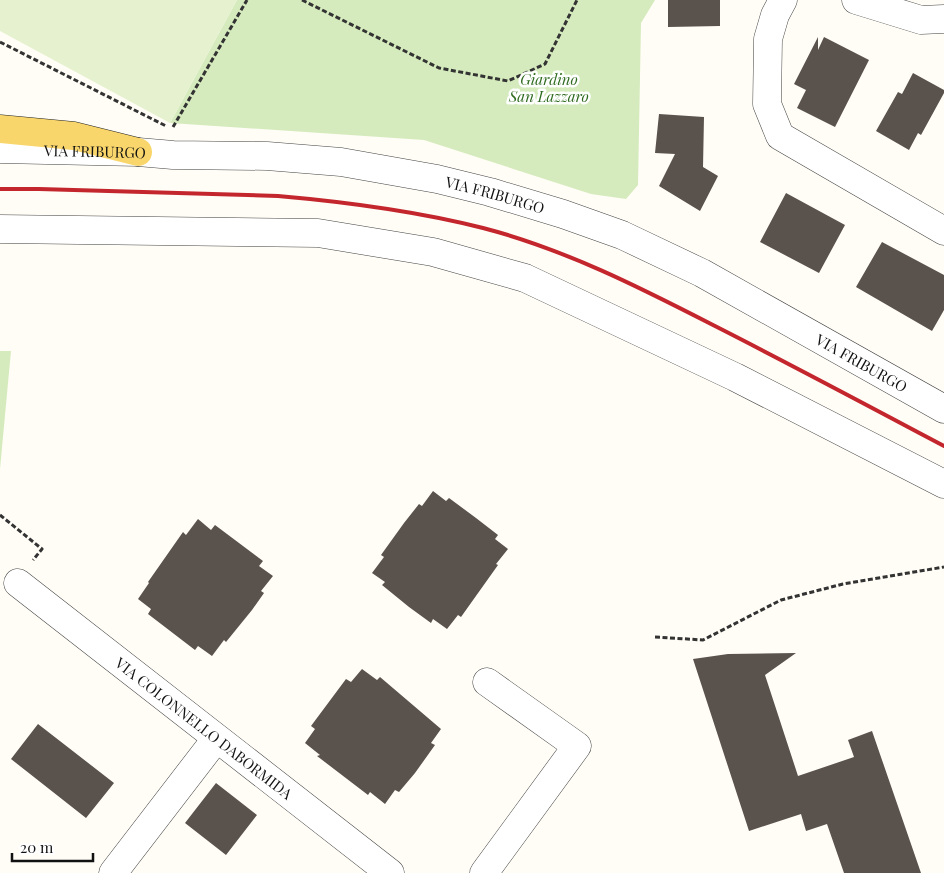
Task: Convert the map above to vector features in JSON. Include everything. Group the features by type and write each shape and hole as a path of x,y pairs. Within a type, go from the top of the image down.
{"main road":[{"path":"0,129 74,136 138,152"}],"street":[{"path":"783,0 774,15 768,39 767,104 780,136 944,231"},
{"path":"856,0 921,20 944,19"},
{"name":"VIA FRIBURGO","path":"0,149 268,156 341,162 437,179 490,192 563,214 622,235 702,273 944,409"},
{"path":"0,230 318,233 433,252 525,278 735,377 944,484"},
{"name":"VIA COLONNELLO DABORMIDA","path":"18,583 390,873"},
{"path":"484,873 577,746 487,682"},
{"path":"113,873 216,739"}],"path":[{"path":"0,42 172,129 247,0"},
{"path":"302,0 439,68 508,81 545,64 577,0"},
{"path":"0,516 42,549 18,583"},
{"path":"655,637 703,640 781,600 843,584 944,567"}],"green space":[{"path":"0,0 237,0 170,123 0,31"},
{"name":"Giardino San Lazzaro","path":"237,0 655,0 641,23 638,185 626,199 591,194 424,140 170,123"},
{"path":"0,351 11,351 0,469"}],"building":[{"path":"668,0 720,0 720,26 668,27"},
{"path":"818,37 818,50 824,37 869,60 835,127 797,108 806,90 794,84"},
{"path":"913,73 944,90 944,93 921,135 918,133 909,150 876,131 898,92 902,94"},
{"path":"659,114 704,117 703,167 718,176 700,211 659,186 675,154 655,153"},
{"path":"786,193 845,225 819,273 760,242"},
{"path":"882,242 944,275 944,310 932,331 856,287"},
{"path":"433,491 446,501 449,498 498,535 495,539 508,549 461,617 458,615 447,629 433,619 431,623 409,607 382,585 385,582 372,573 384,557 381,555 404,523 419,504 422,506"},
{"path":"198,519 211,530 215,525 263,561 259,566 273,576 261,591 264,593 252,610 212,656 198,646 195,650 148,614 151,609 138,599 183,532 186,535"},
{"path":"796,653 765,675 798,776 854,757 848,740 872,731 921,873 844,873 827,824 806,831 801,814 749,831 693,659 728,654"},
{"path":"362,669 377,680 380,677 441,729 431,743 435,745 415,773 399,792 395,790 385,804 370,792 368,795 317,756 320,755 305,743 315,729 311,726 346,679 351,682"},
{"path":"38,724 114,783 86,818 11,759"},
{"path":"216,783 257,815 226,855 185,823"}],"railway":[{"path":"0,189 278,196 381,208 483,228 543,247 629,283 944,446"}]}
